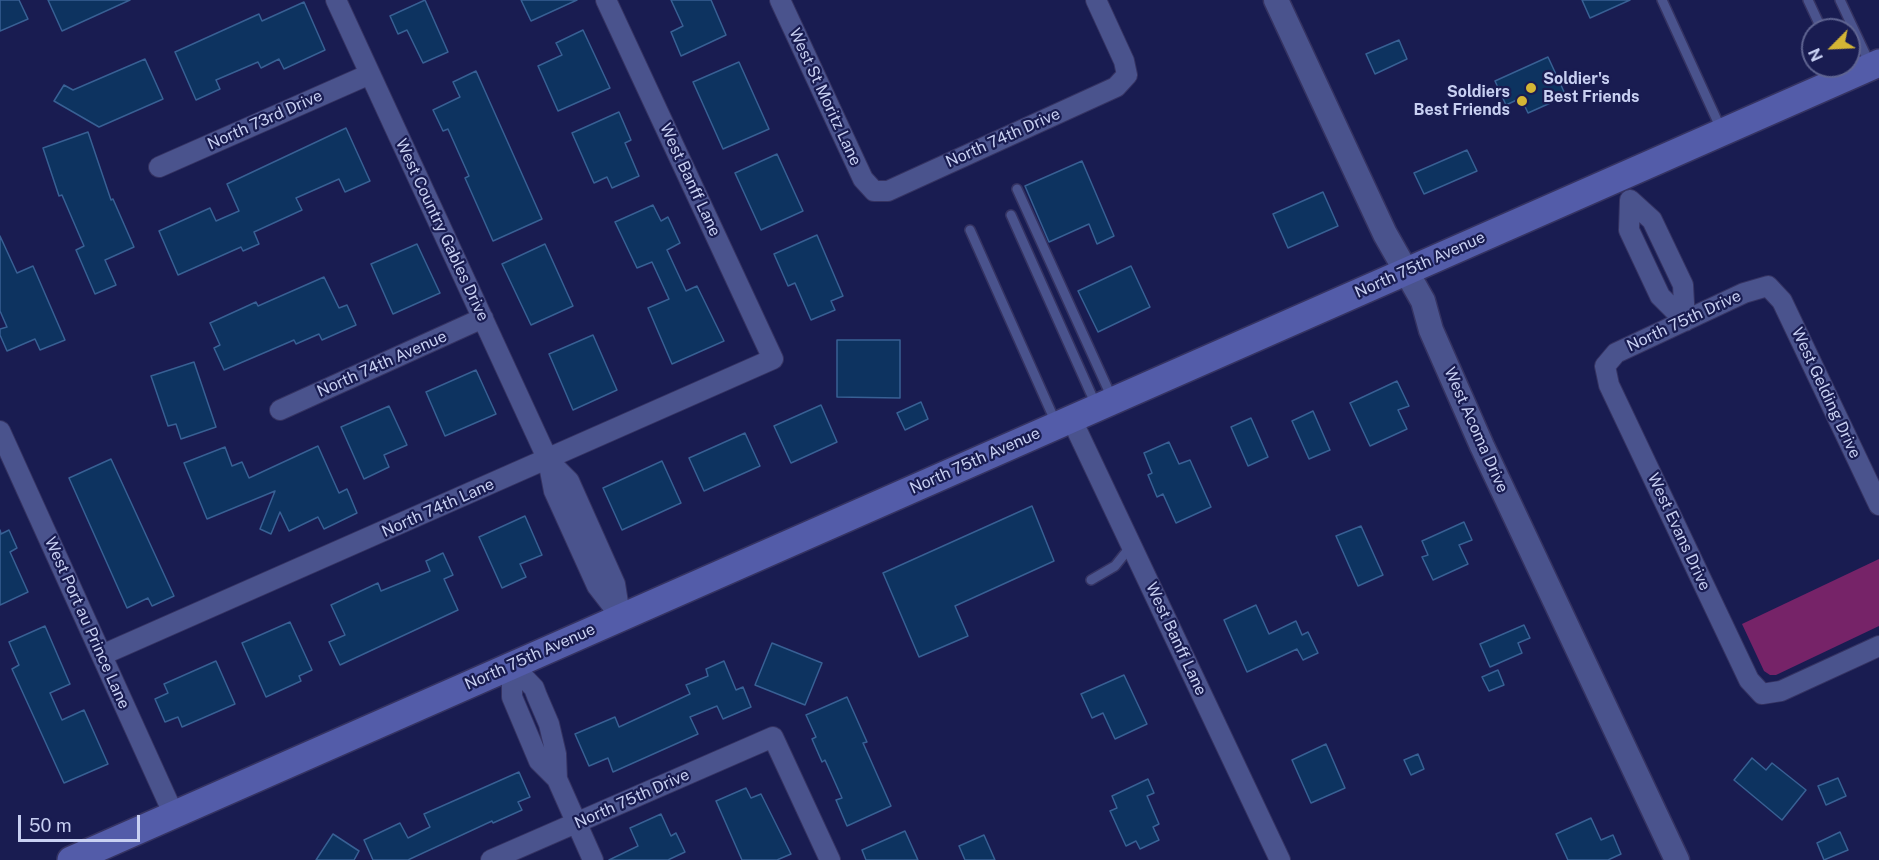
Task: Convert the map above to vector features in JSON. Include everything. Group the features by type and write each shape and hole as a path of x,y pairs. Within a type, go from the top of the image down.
{"main road":[{"name":"North 75th Avenue","path":"71,860 1406,271 1624,188 1722,132 1829,78"}],"street":[{"name":"West Country Gables Drive","path":"336,0 548,460 554,491 597,586 621,617"},
{"name":"West Banff Lane","path":"606,0 773,359"},
{"name":"West St Moritz Lane","path":"780,0 863,179 874,191"},
{"name":"North 74th Drive","path":"874,191 888,191 1116,87 1126,75 1124,61 1096,0"},
{"name":"West Acoma Drive","path":"1276,0 1385,234 1423,301 1431,330 1482,446 1677,860"},
{"name":"North 73rd Drive","path":"159,167 370,74"},
{"path":"1624,188 1629,230 1658,261 1660,296 1685,321"},
{"name":"North 75th Drive","path":"1605,366 1616,353 1744,293 1768,286"},
{"name":"West Gelding Drive","path":"1768,286 1782,301 1879,505"},
{"name":"North 74th Avenue","path":"280,410 483,318"},
{"name":"North 74th Lane","path":"102,655 773,359"},
{"name":"West Evans Drive","path":"1605,366 1609,385 1749,680 1762,694 1781,691 1879,646"},
{"name":"West Banff Lane","path":"1064,421 1131,546 1280,860"},
{"name":"West Port au Prince Lane","path":"0,431 174,815"},
{"path":"512,665 512,697 539,761 557,779 593,860"},
{"name":"North 75th Drive","path":"491,860 773,737 830,860"}],"lane":[{"path":"1662,0 1722,132"},
{"path":"1808,0 1816,18"},
{"path":"1840,0 1875,64"},
{"path":"1017,189 1105,404"},
{"path":"1011,215 1105,404"},
{"path":"970,230 1064,421"},
{"path":"1091,580 1115,566 1131,546"}],"shaded area":[{"path":"1879,559 1879,626 1776,675 1770,675 1764,671 1742,624"}],"building":[{"path":"0,0 19,0 28,19 0,31"},
{"path":"48,0 130,0 62,31"},
{"path":"425,0 448,52 423,63 407,30 398,34 390,16"},
{"path":"521,0 577,0 531,21"},
{"path":"671,0 711,0 726,35 681,56 671,32 683,26"},
{"path":"1582,0 1630,0 1590,18"},
{"path":"304,2 325,50 284,69 279,59 261,68 258,62 216,80 220,89 196,100 175,52 259,14 262,21"},
{"path":"583,30 610,88 558,111 538,66 562,55 556,43"},
{"path":"1399,40 1407,59 1375,74 1366,54"},
{"name":"Soldier's Best Friends","path":"1548,57 1566,96 1528,113 1521,98 1506,105 1495,81"},
{"path":"145,59 163,99 99,127 54,101 64,85 73,90"},
{"path":"739,62 769,129 723,149 693,82"},
{"path":"476,71 542,219 493,241 465,178 469,176 448,129 443,131 433,110 460,97 453,82"},
{"path":"619,112 631,140 625,143 639,176 612,188 607,177 594,183 572,133"},
{"path":"346,128 370,181 345,192 339,179 296,198 302,210 254,232 259,244 243,251 241,247 178,275 159,231 210,208 216,221 239,211 227,184"},
{"path":"88,132 111,200 113,199 134,247 105,260 116,285 95,294 76,250 84,246 62,195 59,196 43,148"},
{"path":"1467,150 1477,171 1424,194 1414,173"},
{"path":"777,154 803,211 761,230 735,173"},
{"path":"1082,161 1114,236 1097,244 1089,224 1049,242 1025,186"},
{"path":"1323,192 1338,226 1288,248 1273,214"},
{"path":"653,205 661,221 668,217 680,243 667,250 686,291 697,286 724,341 672,364 648,308 669,299 652,262 637,268 615,222"},
{"path":"817,235 843,296 831,301 835,310 811,320 795,283 788,286 774,254"},
{"path":"0,236 17,273 33,266 65,340 40,350 35,339 7,351 0,335 0,329 7,327 0,311"},
{"path":"417,244 440,293 393,314 371,264"},
{"path":"545,244 573,306 531,325 502,264"},
{"path":"1131,266 1150,307 1098,332 1078,291"},
{"path":"324,277 339,308 347,305 356,325 322,340 319,334 296,344 294,340 224,370 214,348 220,345 210,323 256,302 258,306"},
{"path":"593,335 617,390 573,410 549,354"},
{"path":"837,340 900,340 900,398 837,397"},
{"path":"194,362 216,427 181,439 176,424 168,426 151,376"},
{"path":"476,370 496,414 445,436 426,392"},
{"path":"1397,381 1409,406 1398,410 1407,429 1370,446 1350,403"},
{"path":"921,402 928,419 905,430 897,413"},
{"path":"821,405 837,442 791,463 774,426"},
{"path":"389,406 407,445 384,455 389,467 364,479 341,427"},
{"path":"1313,411 1330,450 1309,459 1292,421"},
{"path":"1251,418 1268,457 1248,466 1231,427"},
{"path":"745,433 760,466 704,491 689,458"},
{"path":"1169,442 1179,464 1190,460 1211,507 1176,523 1163,494 1157,497 1148,475 1152,473 1144,453"},
{"path":"318,446 339,493 347,489 357,513 324,529 318,517 289,531 280,512 271,534 260,529 275,491 207,519 184,463 225,447 232,466 242,462 249,478"},
{"path":"111,459 174,596 152,606 148,598 127,608 69,478"},
{"path":"662,461 681,503 622,530 603,488"},
{"path":"1032,506 1054,561 955,606 968,636 919,657 883,573"},
{"path":"525,516 542,555 520,564 526,577 502,588 479,537"},
{"path":"1464,522 1472,540 1459,545 1468,564 1433,580 1422,557 1428,555 1422,541"},
{"path":"1361,526 1383,575 1358,586 1336,536"},
{"path":"0,530 1,534 9,530 17,548 10,552 28,592 0,605"},
{"path":"443,553 453,575 444,579 458,610 340,665 329,642 345,635 331,605 378,583 381,591 430,571 426,561"},
{"path":"1256,605 1269,634 1296,621 1302,635 1308,632 1318,653 1303,660 1297,649 1247,672 1224,620"},
{"path":"290,622 312,670 299,676 301,681 266,697 242,643"},
{"path":"1524,625 1530,638 1518,643 1522,653 1490,667 1480,644"},
{"path":"45,626 70,684 50,693 62,720 84,710 108,764 64,783 12,669 19,665 9,642"},
{"path":"772,643 822,663 805,705 755,685"},
{"path":"216,661 235,704 182,727 178,717 165,722 155,699 168,693 164,684"},
{"path":"724,661 736,690 743,687 751,707 723,719 717,706 690,717 698,734 613,772 608,758 589,766 575,734 615,717 619,727 690,694 686,685 708,676 706,669"},
{"path":"1498,670 1504,685 1489,691 1482,677"},
{"path":"1124,675 1147,724 1115,739 1103,713 1092,718 1081,694"},
{"path":"847,697 867,742 863,743 891,806 847,826 836,800 842,798 825,760 822,762 812,739 816,737 806,715"},
{"path":"1326,744 1345,788 1311,803 1292,760"},
{"path":"1418,754 1424,769 1411,775 1404,760"},
{"path":"1752,758 1766,770 1772,763 1806,790 1782,820 1734,780"},
{"path":"519,772 530,797 518,802 522,810 493,823 492,821 408,860 373,860 364,840 400,823 408,838 430,827 424,814"},
{"path":"1838,778 1846,796 1826,805 1818,786"},
{"path":"1148,779 1154,793 1147,796 1159,824 1153,827 1159,840 1140,849 1136,841 1126,846 1110,811 1117,808 1112,796"},
{"path":"746,788 751,798 761,794 791,854 777,860 742,860 716,801"},
{"path":"661,814 671,836 676,833 685,852 668,860 609,860 638,846 630,828"},
{"path":"1591,818 1601,840 1613,835 1621,854 1608,860 1568,860 1556,834"},
{"path":"905,831 918,860 866,860 862,850"},
{"path":"1840,832 1848,850 1824,860 1817,843"},
{"path":"333,834 359,851 354,860 316,860"},
{"path":"984,835 995,860 965,860 959,846"}],"place":[{"name":"Soldier's Best Friends","path":"1531,88"},
{"name":"Soldiers Best Friends","path":"1522,101"}]}
